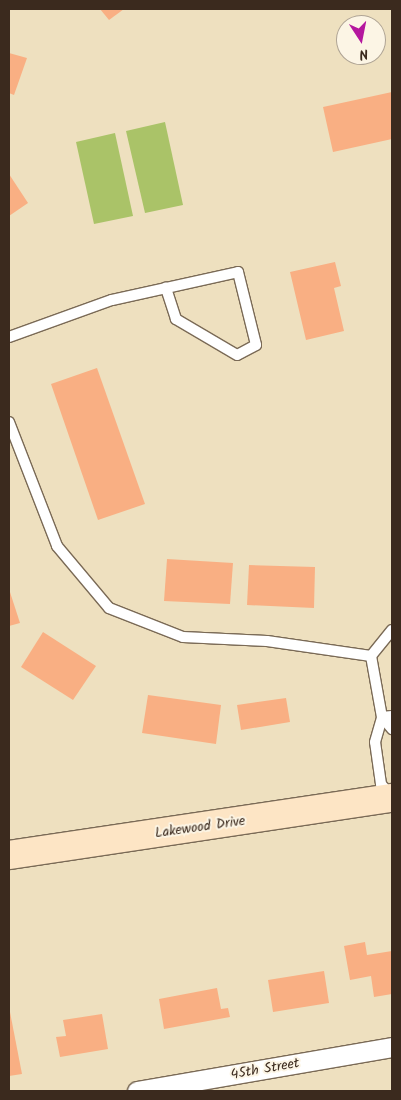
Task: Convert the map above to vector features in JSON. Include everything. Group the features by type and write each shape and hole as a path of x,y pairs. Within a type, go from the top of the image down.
{"street":[{"name":"Lakewood Drive","path":"9,855 392,798"},
{"name":"45th Street","path":"137,1091 392,1047"}],"lane":[{"path":"9,336 112,300 166,288 238,272 256,345 237,356 176,319 166,288"},
{"path":"9,422 57,546 109,608 183,637 267,641 371,656"},
{"path":"371,656 392,630"},
{"path":"371,656 392,729"},
{"path":"387,716 375,742 381,784 392,798"}],"green space":[{"path":"165,122 183,205 145,213 126,131"},
{"path":"115,133 133,216 94,224 76,142"}],"building":[{"path":"100,9 124,9 109,20"},
{"path":"9,53 27,58 14,95 9,93"},
{"path":"392,92 392,139 333,152 323,107"},
{"path":"9,174 28,203 9,216"},
{"path":"335,262 341,286 334,288 344,331 306,340 290,272"},
{"path":"97,368 145,504 98,520 51,384"},
{"path":"167,559 233,563 230,604 164,601"},
{"path":"249,565 315,567 314,608 247,605"},
{"path":"9,589 20,623 9,626"},
{"path":"43,632 96,666 73,700 21,667"},
{"path":"148,695 221,705 216,744 142,733"},
{"path":"286,698 290,722 241,730 237,705"},
{"path":"365,942 367,955 392,951 392,994 374,997 371,976 350,980 344,946"},
{"path":"324,971 329,1003 273,1012 268,980"},
{"path":"217,988 221,1009 228,1008 230,1017 164,1029 159,999"},
{"path":"9,1007 22,1074 9,1076"},
{"path":"102,1014 108,1049 60,1057 56,1037 66,1036 63,1020"}]}
